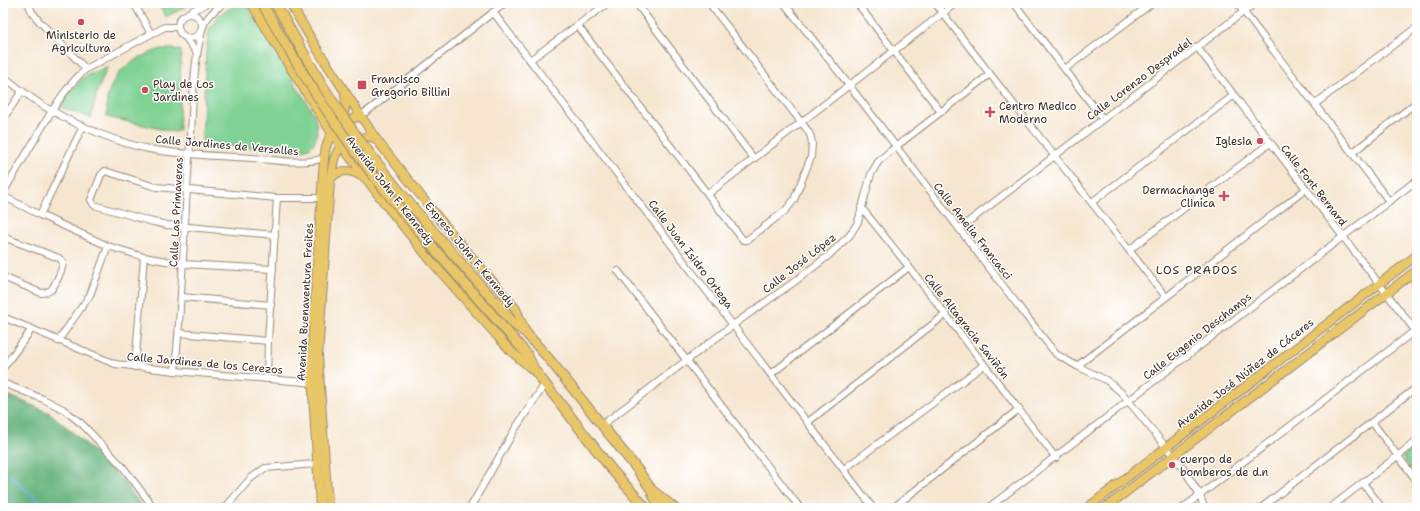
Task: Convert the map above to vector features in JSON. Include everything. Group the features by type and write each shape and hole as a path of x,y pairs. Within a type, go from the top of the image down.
{"highway":[{"name":"Expreso John F. Kennedy","path":"262,3 336,125 358,156 413,224 527,354 535,371 545,384 612,470 646,508"},
{"name":"Expreso John F. Kennedy","path":"275,3 335,105 363,145 453,254 515,325 526,333 651,489 654,497 661,507"}],"main road":[{"name":"Avenida John F. Kennedy","path":"251,3 332,133 367,180 405,229 458,292 513,353 535,371"},
{"name":"Avenida John F. Kennedy","path":"290,3 319,52 376,139 436,215 516,309 526,333"},
{"path":"321,115 330,119 341,116 346,108 345,92"},
{"path":"321,115 326,148"},
{"path":"332,133 339,125 362,117"},
{"name":"Avenida Buenaventura Freites","path":"320,508 316,464 315,383 330,181 334,158 345,135 362,117"},
{"name":"Avenida Buenaventura Freites","path":"328,508 311,343 324,158 332,133"},
{"path":"351,159 352,149 357,141 367,136 376,139"},
{"path":"330,181 338,172 348,170 357,173 367,180"},
{"name":"Avenida José Núñez de Cáceres","path":"1087,508 1417,255"},
{"name":"Avenida José Núñez de Cáceres","path":"1105,508 1417,270"},
{"path":"651,489 675,508"},
{"path":"635,494 642,508"}],"street":[{"path":"28,3 32,12 39,21 86,69"},
{"path":"197,53 186,38 180,34 178,27 180,20 185,15 208,3"},
{"name":"Calle Las Primaveras","path":"175,371 179,333 184,226 197,53 205,20 216,8 224,3"},
{"path":"362,117 505,3"},
{"path":"530,60 608,3"},
{"path":"636,3 754,159"},
{"path":"578,26 743,240 747,240 785,211 794,200 811,157 811,137 808,131 709,3"},
{"name":"Calle Amelia Francasci","path":"784,3 1056,354 1106,380 1122,393 1183,468 1200,494 1204,508"},
{"path":"857,3 941,112"},
{"path":"935,3 1166,297"},
{"path":"708,194 956,3"},
{"path":"1014,3 1103,119"},
{"path":"1065,69 1152,3"},
{"path":"1237,3 1389,201"},
{"name":"Calle Lorenzo Despradel","path":"959,229 1255,3"},
{"path":"136,6 152,34"},
{"name":"Calle Juan Isidro Ortega","path":"493,12 873,508"},
{"path":"185,15 189,14 197,16 202,23 202,29 197,37 186,38"},
{"path":"178,27 166,27 86,69 77,77 64,92 3,194 40,215 108,246 144,257 183,264 273,269"},
{"path":"1315,104 1417,27"},
{"name":"Calle Font Bernard","path":"1197,47 1233,96 1416,331"},
{"name":"Calle José López","path":"602,426 733,325 828,256 850,235 858,222 871,174 878,162 990,74"},
{"name":"Calle Jardines de Versalles","path":"3,76 52,111 110,137 148,149 189,154 308,162 324,158"},
{"path":"3,119 22,91"},
{"path":"1092,202 1233,96"},
{"path":"1352,153 1417,102"},
{"path":"40,215 83,126"},
{"path":"1129,250 1270,143"},
{"path":"275,235 167,225 94,205 92,202 101,175 105,171 156,187 277,198 321,198"},
{"name":"Calle Eugenio Deschamps","path":"988,508 1056,458 1128,401 1417,180"},
{"path":"1077,366 1306,189"},
{"path":"267,378 277,198"},
{"name":"Calle Altagracia Saviñón","path":"861,207 946,314 1056,458"},
{"path":"3,237 59,258 63,262 63,267 50,290 46,293 41,293 3,277"},
{"path":"58,341 90,295 108,246"},
{"path":"135,367 144,257"},
{"path":"771,374 909,267"},
{"path":"618,271 800,508"},
{"path":"181,297 271,305"},
{"path":"808,422 946,314"},
{"name":"Calle Jardines de los Cerezos","path":"3,317 115,364 175,371 315,383"},
{"path":"3,368 32,329"},
{"path":"1183,508 1416,331"},
{"path":"179,333 268,341"},
{"path":"844,469 984,364"},
{"path":"3,383 63,409 82,424 123,467 154,508"},
{"path":"470,508 515,429 545,384"},
{"path":"1260,508 1417,388"},
{"path":"893,508 1019,409"},
{"path":"1372,422 1417,481"},
{"path":"1330,508 1417,442"},
{"path":"225,508 250,479 265,468 316,464"},
{"path":"1363,483 1382,508"}],"green space":[{"path":"157,3 192,3 166,17"},
{"path":"238,3 245,3 314,114 317,132 315,141 309,148 299,151 202,144 206,52 209,29 219,15"},
{"name":"Play de Los Jardines","path":"161,49 174,49 181,51 179,130 175,132 107,117 107,97 115,79 125,67 138,58"},
{"path":"108,66 97,92 91,118 62,108 69,93 84,77"},
{"path":"3,393 50,413 84,442 122,480 143,508 3,508"},
{"path":"1417,446 1417,477 1402,457"}],"waterway":[{"path":"3,469 46,508"}],"place":[{"name":"Ministerio de Agricultura","path":"81,22"},
{"name":"Francisco Gregorio Billini","path":"362,85"},
{"name":"Play de Los Jardines","path":"145,90"},
{"name":"Centro Medico Moderno","path":"990,112"},
{"name":"Iglesia","path":"1260,141"},
{"name":"Dermachange Clinica","path":"1224,196"},
{"name":"cuerpo de bomberos de d.n","path":"1172,465"}],"district":[{"name":"LOS PRADOS","path":"1197,270"}]}
